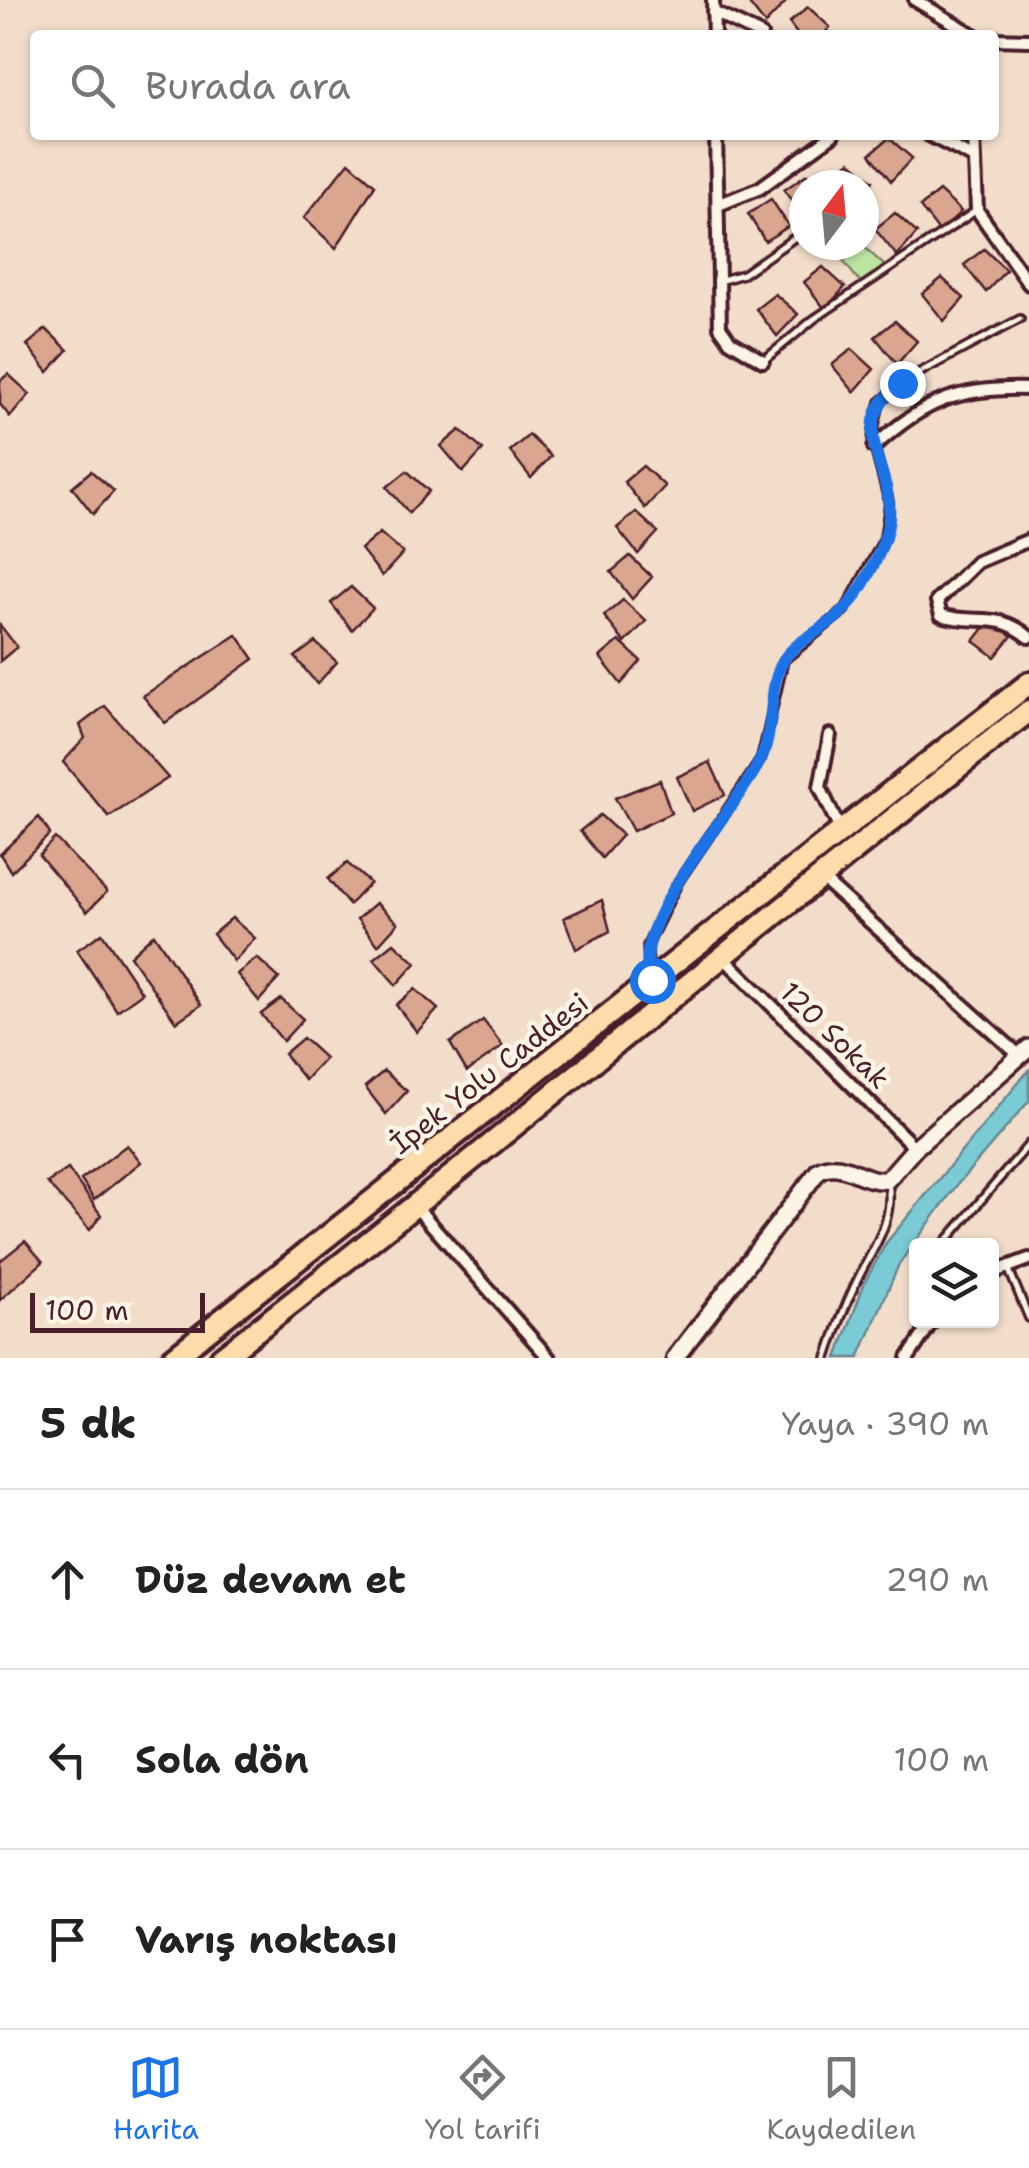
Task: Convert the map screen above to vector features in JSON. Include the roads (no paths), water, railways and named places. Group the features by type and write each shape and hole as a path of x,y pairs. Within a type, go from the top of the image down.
{"highway":[{"name":"İpek Yolu Caddesi","path":"172,1358 1029,683"},
{"name":"İpek Yolu Caddesi","path":"221,1358 416,1207 819,876 1029,711"}],"street":[{"path":"916,0 966,30"},
{"path":"713,6 753,30"},
{"path":"999,39 1029,40"},
{"path":"716,140 723,334 763,361"},
{"path":"718,205 760,188 826,140"},
{"path":"938,140 974,158"},
{"path":"974,140 977,210 1029,284"},
{"path":"874,447 924,409 954,394 1029,389"},
{"path":"1029,540 977,562 937,601 941,614 970,621 987,616 1002,620 1029,637"},
{"path":"830,735 820,787 841,831"},
{"path":"675,1358 818,1170 831,1165 872,1180 887,1180 915,1148 1025,1052 819,876"},
{"name":"120 Sokak","path":"722,956 915,1148"},
{"path":"416,1207 549,1358"},
{"path":"999,1270 1029,1259"},
{"path":"908,1358 928,1328"}],"lane":[{"path":"763,361 814,319 977,210"},
{"path":"719,281 744,274 789,242"},
{"path":"652,980 647,946 685,871 761,758 784,660 845,610 884,538 889,504 874,447 877,409 893,389 1020,319"},
{"path":"949,1238 1029,1144"},
{"path":"827,1358 852,1289 884,1228 890,1198 887,1180"},
{"path":"1008,1267 1029,1318"}],"water":[{"path":"1029,1070 1029,1101 957,1185 918,1238 909,1238 909,1250 899,1264 859,1358 837,1358 865,1282 886,1243"}]}
